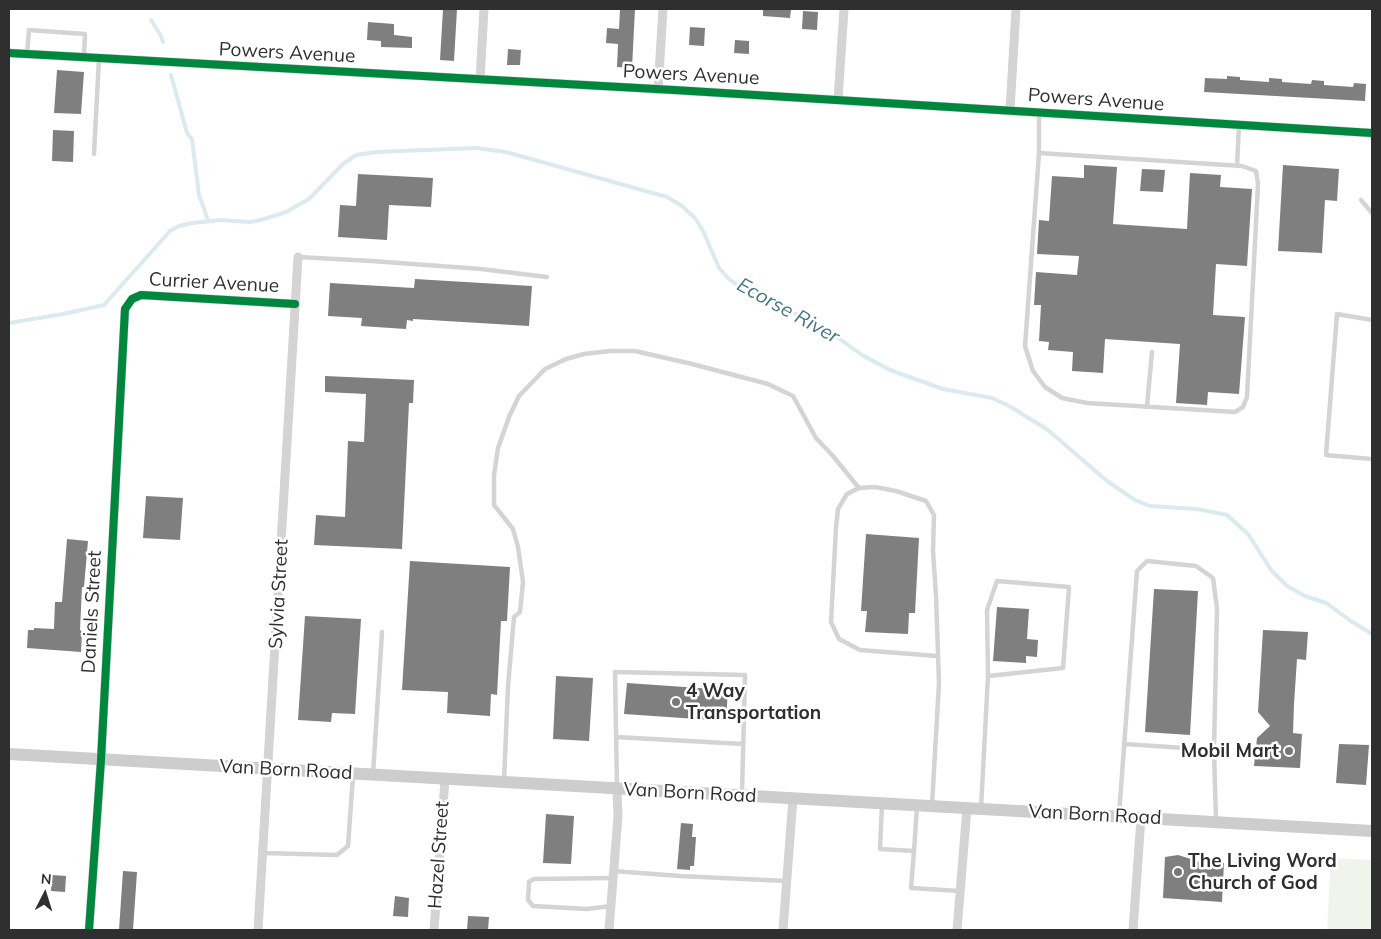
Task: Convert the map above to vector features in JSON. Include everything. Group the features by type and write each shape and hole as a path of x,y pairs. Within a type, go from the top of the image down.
{"main road":[{"name":"Van Born Road","path":"9,754 1372,831"}],"street":[{"path":"480,80 484,9"},
{"path":"658,90 663,9"},
{"path":"838,100 844,9"},
{"path":"1010,110 1016,9"},
{"name":"Powers Avenue","path":"9,53 1010,110 1372,133"},
{"name":"Sylvia Street","path":"258,930 298,257"},
{"name":"Currier Avenue","path":"132,299 142,295 295,304"},
{"name":"Daniels Street","path":"89,930 125,309 132,299"},
{"name":"Hazel Street","path":"434,930 445,779"},
{"path":"609,930 618,816 617,789"},
{"path":"783,930 793,798"},
{"path":"958,930 967,808"},
{"path":"1132,930 1141,818"}],"lane":[{"path":"27,54 28,30 85,34 84,57"},
{"path":"94,154 99,58"},
{"path":"1039,112 1039,153 1026,346 1033,371 1044,387 1062,398 1087,403 1235,412 1243,407 1246,397 1258,184 1256,171 1237,166 1039,153"},
{"path":"1237,166 1239,124"},
{"path":"1361,200 1372,213"},
{"path":"298,257 372,260 481,269 547,277"},
{"path":"1372,320 1337,314 1326,455 1372,459"},
{"path":"504,782 508,676 514,617 520,612 523,582 518,547 513,529 494,505 494,475 498,448 519,396 545,369 566,359 584,354 635,351 768,384 793,396 816,438 859,488"},
{"path":"1147,406 1152,352"},
{"path":"932,806 938,683 936,594 932,551 934,515 926,501 896,490 875,486 859,488 847,494 838,509 836,527 831,622 839,639 860,650 937,656"},
{"path":"1119,817 1137,571 1147,561 1196,566 1213,578 1217,608 1214,750 1216,822"},
{"path":"981,809 988,676 987,610 997,581 1069,587 1063,668 988,676"},
{"path":"373,775 382,632"},
{"path":"617,789 615,672 745,675 742,796"},
{"path":"616,738 743,744"},
{"path":"1125,744 1214,750"},
{"path":"263,852 337,855 348,846 353,774"},
{"path":"882,803 880,849 914,851"},
{"path":"917,805 912,888 960,891"},
{"path":"611,906 587,909 533,906 528,900 529,882 534,879 613,875 786,881"}],"shaded area":[{"path":"1331,858 1372,860 1372,930 1327,930"}],"building":[{"path":"443,9 457,9 454,61 440,60"},
{"path":"620,9 635,9 632,68 617,67 618,44 606,43 607,28 619,29"},
{"path":"763,9 791,9 790,18 763,16"},
{"path":"803,11 818,12 817,30 802,29"},
{"path":"368,22 394,24 394,35 412,37 412,48 381,47 381,41 367,40"},
{"path":"690,27 705,28 704,46 689,45"},
{"path":"735,40 749,41 749,54 734,53"},
{"path":"508,49 521,50 520,65 507,65"},
{"path":"57,70 84,72 81,114 54,113"},
{"path":"1227,76 1240,77 1240,80 1269,82 1269,78 1282,79 1282,82 1311,84 1312,80 1324,81 1324,85 1353,87 1354,83 1366,84 1365,101 1204,92 1205,78 1227,79"},
{"path":"53,130 74,131 73,162 52,161"},
{"path":"1084,165 1117,167 1113,224 1187,229 1190,173 1221,175 1220,187 1252,189 1247,266 1216,264 1213,315 1245,317 1239,394 1208,392 1207,405 1176,403 1180,344 1105,339 1103,373 1072,371 1073,352 1048,350 1049,342 1039,341 1041,305 1034,305 1036,272 1077,275 1079,256 1037,254 1039,220 1049,221 1052,176 1084,178"},
{"path":"1283,165 1339,169 1337,201 1325,200 1322,253 1278,251"},
{"path":"1142,169 1165,170 1163,192 1140,191"},
{"path":"358,174 433,178 431,207 389,205 387,240 338,237 340,205 356,206"},
{"path":"415,279 532,286 529,326 413,319 413,321 407,320 406,329 361,326 362,318 328,316 330,283 414,288"},
{"path":"325,376 414,380 413,403 409,403 402,549 314,545 316,515 345,517 348,441 364,442 366,394 325,392"},
{"path":"146,496 183,498 180,540 143,538"},
{"path":"866,534 919,538 915,613 909,613 908,634 865,632 867,611 861,611"},
{"path":"67,539 88,541 84,587 82,587 81,652 27,648 28,630 34,630 34,628 54,629 55,602 62,602"},
{"path":"410,561 510,567 507,621 501,621 497,695 491,694 490,716 447,713 448,692 402,690"},
{"path":"1154,589 1198,591 1190,735 1145,732"},
{"path":"997,607 1029,609 1027,639 1038,640 1037,657 1026,656 1026,663 993,661"},
{"path":"305,616 361,619 355,714 332,713 331,722 298,720"},
{"path":"1263,630 1308,632 1306,660 1297,659 1294,704 1293,733 1302,734 1300,768 1254,766 1257,738 1270,726 1258,712"},
{"path":"556,676 593,678 589,741 553,739"},
{"name":"4 Way Transportation","path":"627,683 728,690 726,721 624,714"},
{"path":"1339,744 1369,745 1366,785 1336,783"},
{"path":"546,814 574,816 571,864 543,863"},
{"path":"681,823 693,824 692,837 696,837 694,866 690,866 690,870 677,869"},
{"name":"The Living Word Church of God","path":"1178,855 1191,859 1191,861 1224,863 1222,902 1163,898 1165,857"},
{"path":"123,871 137,872 133,930 119,930"},
{"path":"52,875 66,876 65,892 51,891"},
{"path":"395,896 409,898 408,917 393,916"},
{"path":"468,916 489,917 488,930 467,930"}],"waterway":[{"path":"151,20 163,42"},
{"path":"171,75 187,133 192,139 199,195 208,220"},
{"name":"Ecorse River","path":"9,323 104,305 170,231 179,226 192,223 221,220 250,222 286,212 309,199 343,164 356,155 376,152 476,148 506,152 667,197 682,206 695,218 703,231 719,268 737,285 823,327 862,355 890,370 943,389 992,398 1011,407 1048,430 1107,481 1135,500 1150,506 1197,509 1227,515 1248,534 1271,570 1287,586 1305,596 1326,603 1372,634"}],"cycle path":[{"path":"9,53 674,90 1372,133"},
{"path":"89,930 101,760 125,309 132,299 141,295 295,304"}],"place":[{"name":"4 Way Transportation","path":"676,702"},
{"name":"Mobil Mart","path":"1289,751"},
{"name":"The Living Word Church of God","path":"1178,872"}]}
